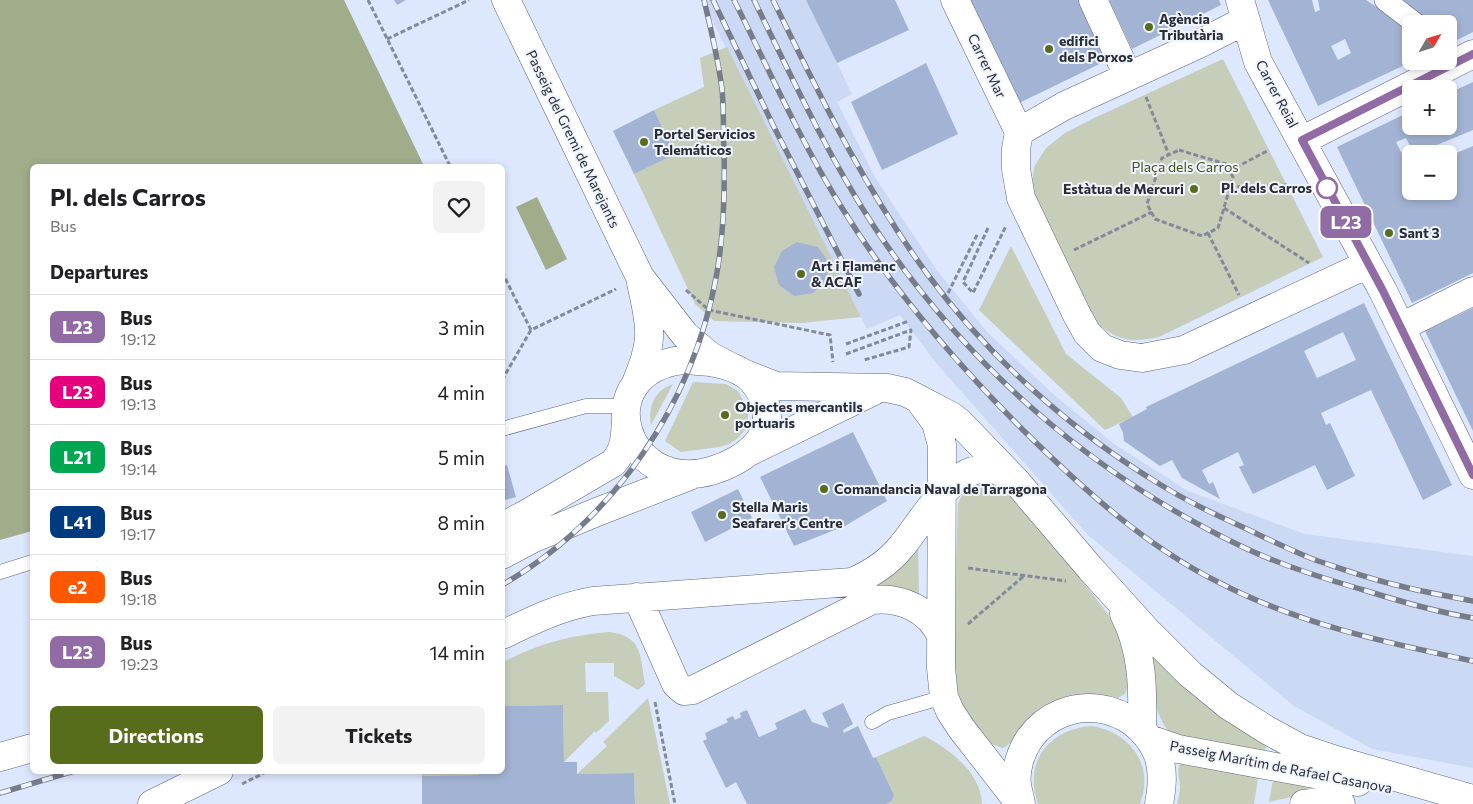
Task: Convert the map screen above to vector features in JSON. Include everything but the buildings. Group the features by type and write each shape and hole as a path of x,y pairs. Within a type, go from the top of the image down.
{"street":[{"name":"Passeig del Gremi de Marejants","path":"505,525 613,463 619,456 625,439 630,402 645,361 649,338 648,317 630,282 506,0"},
{"name":"Carrer Mar","path":"955,0 1019,132"},
{"path":"1093,0 1128,76"},
{"path":"1385,0 1404,15"},
{"path":"1243,10 1201,43 1064,106 1019,132 1016,149 1016,169 1021,198 1087,333 1102,348 1120,355 1142,358 1184,350 1368,264"},
{"name":"Carrer Reial","path":"1243,10 1258,62 1368,264 1473,475"},
{"path":"1302,140 1459,56"},
{"name":"Passeig del Gremi de Marejants","path":"630,282 684,335 710,356 738,371"},
{"path":"1400,327 1473,291"},
{"path":"698,473 687,475 674,474 662,469 649,461 636,448 628,430 630,402 656,366 669,361 706,360 738,371 760,389 767,410 764,432 759,442 745,454"},
{"name":"Passeig Marítim de Rafael Casanova","path":"738,371 776,386 897,390 915,397 951,416 1015,480 1085,579 1190,674 1229,706 1300,748 1473,801"},
{"path":"505,553 534,538 679,479 722,467 880,388"},
{"path":"915,397 931,414 940,434 942,494 953,632 941,682 944,697 961,728 1021,804"},
{"name":"Passeig Marítim de Rafael Casanova","path":"505,634 548,613 572,605 593,601 852,582 871,574 892,557 910,537 942,494 962,477 980,470 989,469 999,471 1015,480"},
{"name":"Passeig Marítim de Rafael Casanova","path":"1085,579 1124,613 1136,643 1145,734 1178,749 1241,762 1473,801"},
{"path":"637,597 676,684 684,691 693,690 872,600 895,600 909,604 931,620 953,632"},
{"path":"1021,804 1017,784 1021,756 1027,743 1036,731 1056,716 1068,711 1084,708 1100,708 1114,712 1127,718 1145,734 1158,756 1162,776 1159,804"},
{"path":"0,757 30,749"},
{"path":"152,804 214,774"},
{"name":"Passeig Marítim de Rafael Casanova","path":"1304,804 1320,802 1341,804"}],"lane":[{"path":"505,428 586,406 630,402"},
{"path":"0,572 30,563"},
{"path":"872,722 888,713 944,697"}],"path":[{"path":"368,0 449,164"},
{"path":"387,39 470,0"},
{"path":"1128,76 1145,95 1169,154"},
{"path":"1179,150 1226,164 1230,171 1233,177 1218,228 1202,236 1155,219 1146,204 1162,158 1179,150"},
{"path":"1230,171 1269,150"},
{"path":"1230,187 1287,185"},
{"path":"1224,208 1309,263"},
{"path":"1052,261 1152,212"},
{"path":"988,228 963,282 973,293 1009,219"},
{"path":"948,292 978,233"},
{"path":"1208,233 1250,319"},
{"path":"505,278 531,330"},
{"path":"505,375 531,330 630,282"},
{"path":"681,286 709,310 830,335 834,367"},
{"path":"846,344 909,321"},
{"path":"846,354 911,330 909,347 856,362"},
{"path":"961,567 1024,575 1085,579"},
{"path":"953,632 1024,575"},
{"path":"655,701 675,804"}],"shaded area":[{"path":"0,0 344,0 423,164 30,164 30,532 0,540"},
{"path":"702,0 806,0 852,94 837,102 876,179 936,269 987,332 1052,393 1114,444 1188,491 1305,534 1473,556 1473,768 1372,749 1294,706 1088,535 936,363 900,315 867,329"},
{"path":"537,197 567,259 546,270 516,207"}],"green space":[{"path":"727,47 861,317 801,323 714,321 695,304 634,174 675,153 654,110 704,87 700,58"},
{"name":"Plaça dels Carros","path":"1223,59 1323,257 1159,337 1139,340 1124,339 1110,333 1094,321 1031,194 1034,167 1046,148 1065,133"},
{"path":"1011,246 1066,354 1121,398 1133,417 1105,430 979,310"},
{"path":"693,382 726,384 738,391 748,409 748,420 745,430 737,439 719,447 681,452 665,441"},
{"path":"673,384 651,425 650,411 654,400 661,391"},
{"path":"988,480 1013,491 1114,622 1120,632 1129,682 1125,694 1116,699 1060,707 1035,714 1026,722 1011,742 1003,748 991,744 978,732 961,710 952,678 958,504 963,494 970,488"},
{"path":"918,541 919,597 869,588"},
{"path":"609,632 628,638 638,649 645,684 638,690 614,676 614,663 585,663 586,692 608,692 609,721 596,733 595,731 564,762 563,705 505,706 505,661 541,646 581,635"},
{"path":"1151,651 1271,741 1261,755 1175,738 1167,729 1157,709 1154,698"},
{"path":"648,698 670,804 635,804 634,773 577,774 607,746 603,742"},
{"path":"1092,726 1106,729 1118,735 1136,753 1144,776 1144,790 1140,804 1038,804 1034,789 1034,775 1037,762 1043,750 1063,734 1077,728"},
{"path":"924,736 954,755 970,772 976,782 982,804 886,804 892,801 894,795 876,757"},
{"path":"1182,760 1259,771 1254,804 1177,804 1180,788 1178,770"},
{"path":"422,774 479,774 479,775 422,776"},
{"path":"1274,775 1341,789 1269,802"}],"railway":[{"path":"505,583 542,558 579,527 613,493 642,455 667,414 688,370 705,325 719,262 724,182 722,89 704,0"},
{"path":"713,0 774,127 859,294"},
{"path":"734,0 813,158 842,208 882,268 926,324 973,378 1023,430 1091,494 1140,534 1166,552 1192,568 1250,597 1281,610 1344,631 1473,661"},
{"path":"754,0 825,143 873,225 909,276 949,324 991,370 1036,412 1085,451 1136,487 1189,519 1259,555 1336,582 1393,599 1473,618"},
{"path":"773,0 844,141 905,243 928,275 977,335 1005,364 1064,417 1128,464 1171,491 1214,514 1300,554 1402,587 1473,601"},
{"path":"0,793 64,774"}],"bus line":[{"name":"L23","path":"1473,54 1302,140 1383,291 1473,475"}],"place":[{"name":"Agència Tributària","path":"1149,27"},
{"name":"edifici dels Porxos","path":"1049,49"},
{"name":"Portel Servicios Telemáticos","path":"644,142"},
{"name":"Pl. dels Carros","path":"1327,188"},
{"name":"Estàtua de Mercuri","path":"1194,189"},
{"name":"Sant 3","path":"1389,233"},
{"name":"Art i Flamenc & ACAF","path":"801,274"},
{"name":"Objectes mercantils portuaris","path":"725,415"},
{"name":"Comandancia Naval de Tarragona","path":"824,489"},
{"name":"Stella Maris Seafarer’s Centre","path":"722,515"}]}
